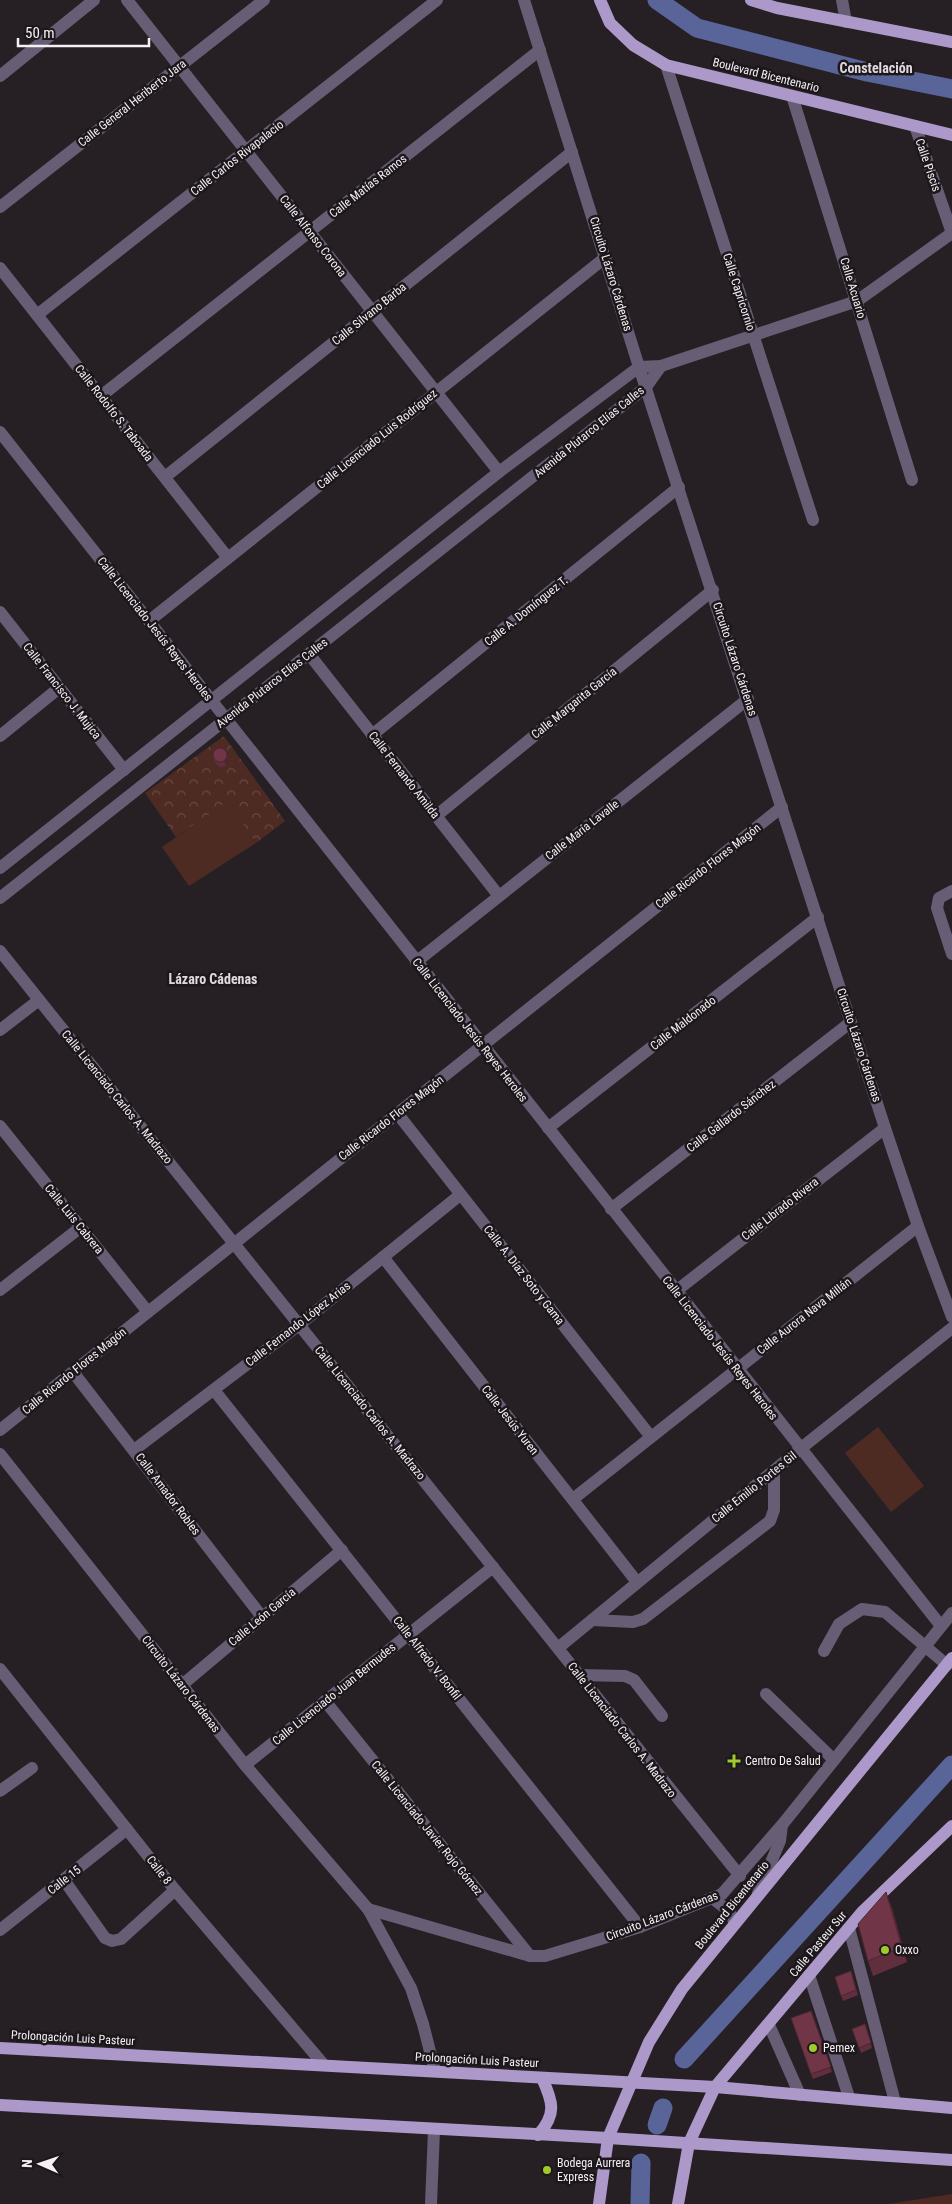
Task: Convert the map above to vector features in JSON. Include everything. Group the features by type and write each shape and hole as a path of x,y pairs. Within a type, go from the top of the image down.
{"main road":[{"name":"Boulevard Bicentenario","path":"600,0 610,23 633,45 666,65 952,135"},
{"path":"751,0 777,8 952,42"},
{"name":"Boulevard Bicentenario","path":"599,2204 608,2138 649,2042 682,1989 949,1662"},
{"name":"Calle Pasteur Sur","path":"678,2204 689,2143 715,2087 862,1912 952,1826"},
{"name":"Prolongación Luis Pasteur","path":"0,2048 324,2064 715,2087 800,2095 849,2097 952,2108"},
{"path":"538,2134 548,2124 552,2110 550,2096 542,2078"},
{"path":"0,2104 434,2130 608,2138 952,2160"}],"street":[{"path":"0,76 94,0"},
{"name":"Calle Alfonso Corona","path":"127,0 499,472"},
{"name":"Calle General Heriberto Jara","path":"0,207 264,0"},
{"name":"Calle Carlos Rivapalacio","path":"37,315 437,0"},
{"name":"Circuito Lázaro Cárdenas","path":"524,0 639,367 713,590 885,1128 918,1226 952,1317"},
{"path":"842,0 846,22"},
{"name":"Calle Matías Ramos","path":"101,396 540,50"},
{"name":"Calle Capricornio","path":"666,65 813,520"},
{"name":"Calle Acuario","path":"792,96 912,480"},
{"name":"Calle Piscis","path":"915,126 952,233"},
{"name":"Calle Silvano Barba","path":"165,477 572,152"},
{"path":"661,366 857,301 952,233"},
{"name":"Calle Licenciado Luis Rodríguez","path":"149,622 606,257"},
{"name":"Calle Rodolfo S. Taboada","path":"0,268 228,558"},
{"name":"Avenida Plutarco Elías Calles","path":"0,868 499,472 639,367 661,366"},
{"name":"Avenida Plutarco Elías Calles","path":"0,898 646,387 661,366"},
{"name":"Calle Licenciado Jesús Reyes Heroles","path":"0,432 941,1626"},
{"name":"Calle A. Domínguez T.","path":"372,735 679,487"},
{"name":"Calle Margarita García","path":"436,816 713,590"},
{"name":"Calle Francisco J. Mujica","path":"0,612 124,770"},
{"name":"Calle Fernando Amilda","path":"309,654 499,896"},
{"path":"0,736 60,688"},
{"name":"Calle María Lavalle","path":"416,962 748,699"},
{"name":"Calle Ricardo Flores Magón","path":"0,1430 782,807"},
{"path":"952,891 939,898 937,908 952,954"},
{"name":"Calle Maldonado","path":"548,1128 818,917"},
{"name":"Calle Licenciado Carlos A. Madrazo","path":"0,951 740,1876"},
{"path":"0,1030 39,1000"},
{"name":"Calle Gallardo Sánchez","path":"612,1210 851,1022"},
{"name":"Calle A. Díaz Soto y Gama","path":"397,1113 651,1437"},
{"name":"Calle Luis Cabrera","path":"0,1126 148,1312"},
{"name":"Calle Librado Rivera","path":"676,1291 885,1128"},
{"name":"Calle Fernando López Arias","path":"134,1450 299,1325 460,1195"},
{"name":"Calle Aurora Nava Millán","path":"572,1499 918,1226"},
{"path":"0,1290 80,1227"},
{"name":"Calle Jesús Yuren","path":"383,1258 638,1582"},
{"name":"Calle Emilio Portes Gil","path":"558,1648 774,1470 952,1328"},
{"name":"Calle Amador Robles","path":"73,1372 262,1617"},
{"name":"Calle Alfredo V. Bonfil","path":"214,1390 640,1927"},
{"name":"Circuito Lázaro Cárdenas","path":"0,1454 245,1765 368,1910 411,1988 423,2024 435,2071"},
{"path":"592,1620 633,1622 644,1619 770,1521 774,1510 774,1470"},
{"name":"Calle León García","path":"182,1685 342,1550"},
{"name":"Calle Licenciado Juan Bermudes","path":"245,1765 493,1567"},
{"path":"824,1650 839,1624 862,1609 885,1612 926,1646 949,1662"},
{"name":"Circuito Lázaro Cárdenas","path":"368,1910 530,1956 545,1956 640,1927 722,1894 740,1876 782,1826 952,1613"},
{"path":"579,1675 625,1676 634,1680 662,1716"},
{"name":"Calle 8","path":"3,1678 175,1890 324,2064"},
{"path":"766,1694 834,1760"},
{"name":"Calle Licenciado Javier Rojo Gómez","path":"325,1701 530,1956"},
{"path":"0,1791 32,1768"},
{"path":"755,1899 780,1841 782,1826"},
{"name":"Calle 15","path":"0,1930 127,1830"},
{"path":"64,1880 105,1938 112,1941 121,1939 175,1890"},
{"path":"712,1898 729,1910 735,1923"},
{"path":"849,1928 895,2102"},
{"path":"809,1975 849,2097"},
{"path":"769,2025 800,2095"},
{"path":"431,2204 434,2130"}],"green space":[{"path":"224,736 285,821 256,843 227,803 176,837 145,793"},
{"path":"227,802 256,843 189,886 162,847"},
{"path":"878,1427 924,1486 891,1512 845,1453"},
{"path":"952,2194 952,2204 888,2204"}],"building":[{"path":"217,748 223,748 227,755 223,762 217,762 213,758 213,752"},
{"name":"Oxxo","path":"886,1892 902,1947 868,1961 858,1924"},
{"path":"851,1971 856,1990 841,1996 835,1977"},
{"name":"Pemex","path":"811,2011 831,2067 811,2074 791,2018"},
{"path":"865,2024 871,2043 859,2048 852,2029"}],"waterway":[{"path":"657,0 697,28 867,72 952,89"},
{"path":"684,2059 952,1765"},
{"path":"657,2125 663,2108"},
{"path":"640,2204 641,2163"}],"place":[{"name":"Centro De Salud","path":"734,1761"},
{"name":"Oxxo","path":"885,1950"},
{"name":"Pemex","path":"813,2048"},
{"name":"Bodega Aurrera Express","path":"547,2170"}],"district":[{"name":"Constelación","path":"876,68"},
{"name":"Lázaro Cádenas","path":"213,979"}]}
